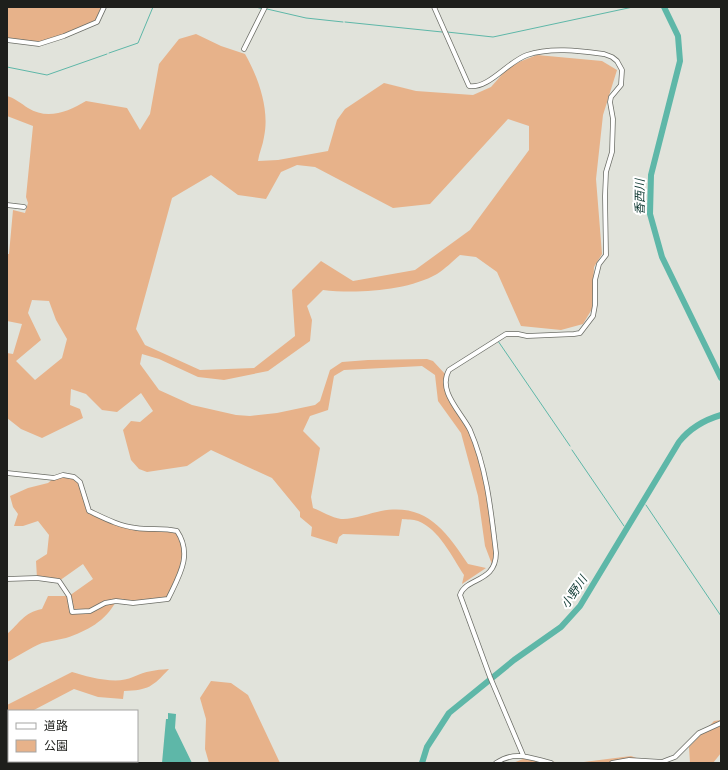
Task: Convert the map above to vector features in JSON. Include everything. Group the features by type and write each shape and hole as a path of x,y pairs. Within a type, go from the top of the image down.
{"street":[{"path":"7,40 28,44 48,42 97,22 104,7"},
{"path":"244,50 265,7"},
{"path":"434,7 469,86 477,87 483,85 515,60 539,52 566,51 604,54 617,61 622,70 621,85 611,97 610,102 613,119 612,152 606,172 606,255 599,264 595,280 595,305 593,316 580,332 574,334 528,336 506,334 450,370 446,375 446,387 448,394 469,428 477,446 490,500 496,562 490,572 463,589 460,595 492,680 523,755"},
{"path":"7,205 24,207"},
{"path":"7,473 54,478 63,475 74,477 80,482 89,510 124,526 138,528 164,528 177,531 185,548 184,564 168,599 133,603 116,601 105,603 90,611 72,612 69,596 59,581 37,578 7,579"},
{"path":"612,763 629,760 662,762 675,757 698,734 721,723"},
{"path":"496,763 501,760 523,755 551,763"}],"green space":[{"path":"7,7 104,7 97,22 39,44 7,40"},
{"path":"196,34 221,46 245,54 258,83 264,104 264,137 258,161 278,160 328,151 337,120 345,109 384,83 416,91 473,95 491,87 506,70 519,62 537,55 602,61 617,70 603,115 596,179 602,254 594,267 592,309 583,324 561,330 521,326 497,272 476,257 460,255 437,274 425,280 396,288 351,292 323,290 307,306 312,320 310,341 268,371 224,380 198,377 159,359 142,354 140,364 159,390 192,405 236,415 250,416 277,413 315,405 320,401 330,370 342,362 427,359 433,361 446,375 446,387 469,428 483,469 496,553 493,567 485,546 478,496 461,433 438,401 435,375 422,366 344,370 334,376 328,410 310,416 303,431 320,448 311,497 313,508 330,516 341,519 381,511 397,510 410,511 422,515 442,530 468,564 486,568 462,584 464,575 444,544 432,530 418,521 402,519 399,536 343,534 339,537 337,544 311,536 312,527 300,517 300,512 272,478 211,450 187,466 147,472 139,469 131,460 123,430 131,421 140,422 153,411 141,393 117,412 102,410 86,394 71,389 70,405 80,409 83,418 42,438 21,429 7,418 7,353 13,354 22,324 7,321 7,254 9,254 13,210 25,213 28,203 26,197 33,126 7,116 7,96 15,99 35,112 43,114 65,111 86,101 127,108 140,130 150,114 159,64 179,39","holes":["508,119 529,126 529,150 470,230 415,270 353,281 321,261 292,290 295,336 254,368 200,370 145,345 136,329 172,198 211,175 238,195 266,199 281,172 297,165 315,167 393,208 430,204","32,300 49,301 56,320 67,339 62,358 35,380 16,361 41,340 28,313"]},
{"path":"69,475 80,482 89,510 124,526 177,531 183,549 182,565 168,599 152,602 116,601 101,620 81,632 66,638 42,643 7,662 7,634 22,619 30,613 42,609 48,596 69,596 93,579 83,564 59,581 37,578 36,561 47,554 49,535 38,521 23,526 14,526 18,514 13,507 10,496 28,488 48,483 55,477"},
{"path":"169,669 150,686 139,690 124,691 123,699 98,697 74,689 34,710 8,710 7,741 7,705 72,672 102,679 119,680 142,673"},
{"path":"211,681 231,683 248,695 280,763 209,763 205,749 206,719 200,698"},
{"path":"721,720 721,753 713,763 690,763 689,747 714,721"},
{"path":"631,756 650,763 576,763"},
{"path":"523,759 567,763 513,763"}],"water":[{"path":"168,713 176,714 175,728 192,763 162,763 166,719 168,719"}],"waterway":[{"path":"109,53 138,43 153,7"},
{"path":"256,7 263,9"},
{"path":"447,32 493,37 633,7"},
{"name":"香西川","path":"664,7 678,36 680,61 651,175 650,214 662,257 721,378"},
{"path":"267,9 306,18 343,22"},
{"path":"345,22 442,32"},
{"path":"7,67 47,75 107,54"},
{"path":"498,341 570,446"},
{"name":"小野川","path":"422,763 427,747 449,713 514,660 561,627 580,606 679,442 698,425 721,415"},
{"path":"572,450 624,526"},
{"path":"646,505 721,616"}]}
